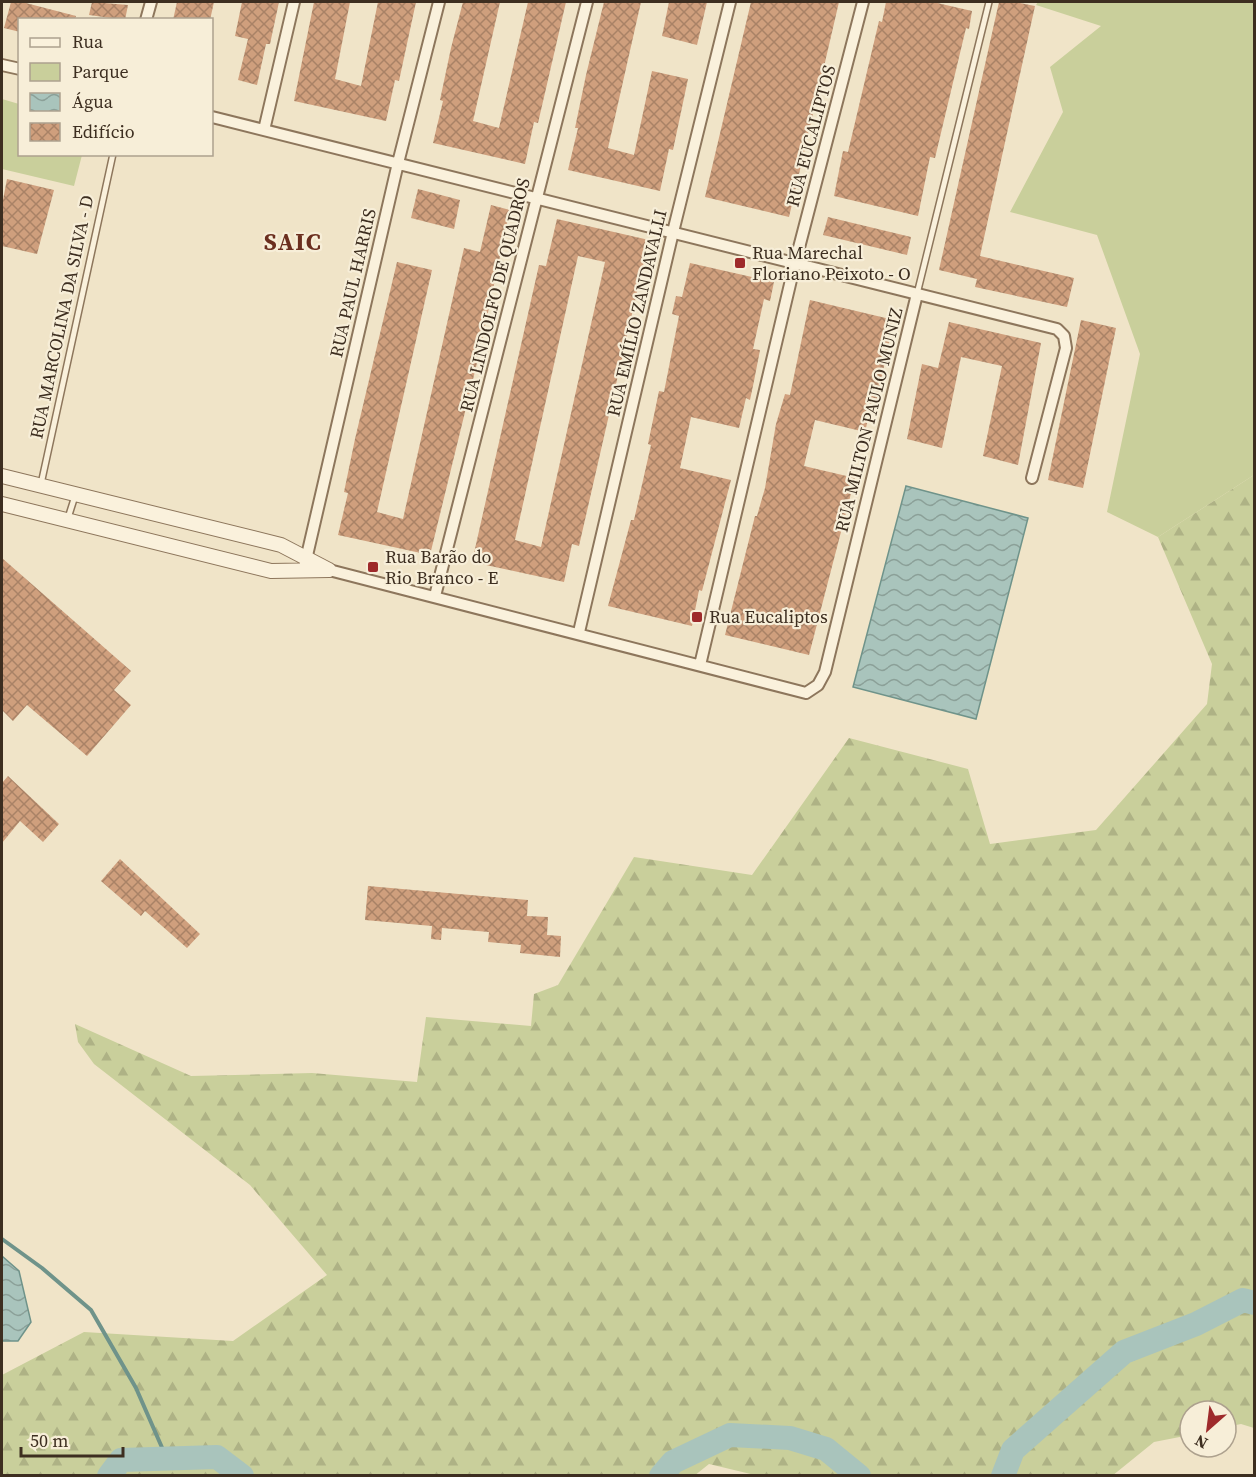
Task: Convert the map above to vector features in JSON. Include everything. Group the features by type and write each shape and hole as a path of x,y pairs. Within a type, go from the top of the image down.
{"street":[{"path":"147,18 151,2"},
{"path":"264,130 294,2"},
{"name":"RUA PAUL HARRIS","path":"302,572 398,164 439,2"},
{"name":"RUA LINDOLFO DE QUADROS","path":"435,596 586,2"},
{"name":"RUA EMÍLIO ZANDAVALLI","path":"579,632 672,232 730,2"},
{"name":"RUA EUCALIPTOS","path":"700,665 795,263 862,2"},
{"path":"2,64 18,68"},
{"path":"213,117 1058,330 1064,336 1066,348 1032,478"},
{"name":"RUA MILTON PAULO MUNIZ","path":"700,665 806,693 818,685 825,672 917,294"},
{"path":"2,476 281,545 307,556 329,570"},
{"path":"2,504 271,571 329,570 579,632 700,665"}],"lane":[{"name":"RUA MILTON PAULO MUNIZ","path":"917,294 989,2"},
{"name":"RUA MARCOLINA DA SILVA - D","path":"41,486 113,156"},
{"path":"67,520 75,494"}],"green space":[{"path":"1038,2 1254,2 1254,475 1158,537 1107,512 1140,354 1097,235 1010,212 1063,112 1050,67 1101,26 1036,5"},
{"path":"2,99 18,104 18,156 82,156 74,186 2,169"},
{"path":"1254,475 1254,1428 1238,1425 1238,1399 1178,1399 1178,1437 1154,1442 1112,1476 759,1476 709,1464 694,1476 2,1475 2,1375 84,1332 233,1341 327,1275 250,1185 94,1064 78,1042 75,1024 191,1076 312,1073 417,1082 426,1017 531,1026 534,994 558,985 634,857 752,875 849,738 968,769 990,844 1096,830 1207,704 1212,664 1158,537"}],"water":[{"path":"906,486 1028,518 976,719 853,687"},
{"path":"2,1256 19,1271 31,1322 18,1341 2,1341"}],"building":[{"path":"11,2 22,2 76,16 76,18 18,18 18,32 4,28"},
{"path":"92,2 128,5 125,18 89,15"},
{"path":"177,2 214,2 210,18 173,18"},
{"path":"242,2 279,2 270,44 266,44 257,85 238,80 248,39 235,36"},
{"path":"314,2 350,2 335,79 361,86 378,2 416,2 399,81 395,80 386,121 294,101"},
{"path":"463,2 500,2 473,121 499,128 528,2 566,2 538,123 534,122 525,164 433,143 443,101 440,100 451,48"},
{"path":"604,2 641,2 608,148 634,155 652,71 688,79 673,150 669,149 660,191 568,170 578,128 575,128 586,75"},
{"path":"669,2 707,2 697,45 662,36"},
{"path":"751,2 839,2 789,217 705,197"},
{"path":"886,2 933,2 972,11 935,158 930,157 918,216 834,196 843,151 848,152 879,21 882,22"},
{"path":"999,2 1035,6 980,256 1074,278 1067,307 975,287 977,279 939,270"},
{"path":"7,179 54,190 37,254 2,246 2,205"},
{"path":"418,189 460,200 454,229 411,218"},
{"path":"491,205 510,210 478,359 430,555 338,535 348,493 344,492 355,439 397,262 432,270 377,512 403,519 464,248 480,252"},
{"path":"828,217 911,237 907,255 823,235"},
{"path":"557,219 649,240 579,546 572,544 564,582 472,562 539,265 546,266","holes":["578,256 605,262 541,547 515,540"]},
{"path":"690,263 774,282 770,301 764,299 753,349 760,350 754,381 750,400 746,398 739,428 691,417 680,468 731,480 702,591 699,590 692,626 608,606 631,520 634,520 651,445 648,444 659,391 664,392 679,316 672,314 676,296 682,297"},
{"path":"810,300 894,320 877,399 873,398 865,432 815,420 804,466 855,478 809,655 725,635 755,516 757,516 765,488 776,424 785,394 790,395"},
{"path":"1081,320 1116,328 1083,488 1048,480"},
{"path":"949,322 1041,343 1018,465 983,456 1002,366 961,357 942,448 907,439 922,364 938,368"},
{"path":"2,558 131,671 114,690 131,705 87,756 27,705 13,721 2,710"},
{"path":"8,776 59,824 43,842 20,821 2,843 2,783"},
{"path":"120,859 200,934 187,948 145,911 141,916 101,881"},
{"path":"368,886 528,900 527,916 548,917 547,935 561,936 560,957 520,953 521,945 488,942 489,932 442,928 441,940 431,939 432,926 365,920"}],"waterway":[{"path":"2,1239 42,1268 91,1310 136,1388 167,1459"},
{"path":"1003,1476 1013,1450 1124,1352 1196,1324 1243,1300 1254,1303"},
{"path":"661,1476 673,1462 730,1435 790,1438 826,1449 859,1476"},
{"path":"109,1476 121,1460 217,1457 242,1476"}],"place":[{"name":"Rua Marechal Floriano Peixoto - O","path":"740,263"},
{"name":"Rua Barão do Rio Branco - E","path":"373,567"},
{"name":"Rua Eucaliptos","path":"697,617"}],"district":[{"name":"SAIC","path":"293,242"}]}
